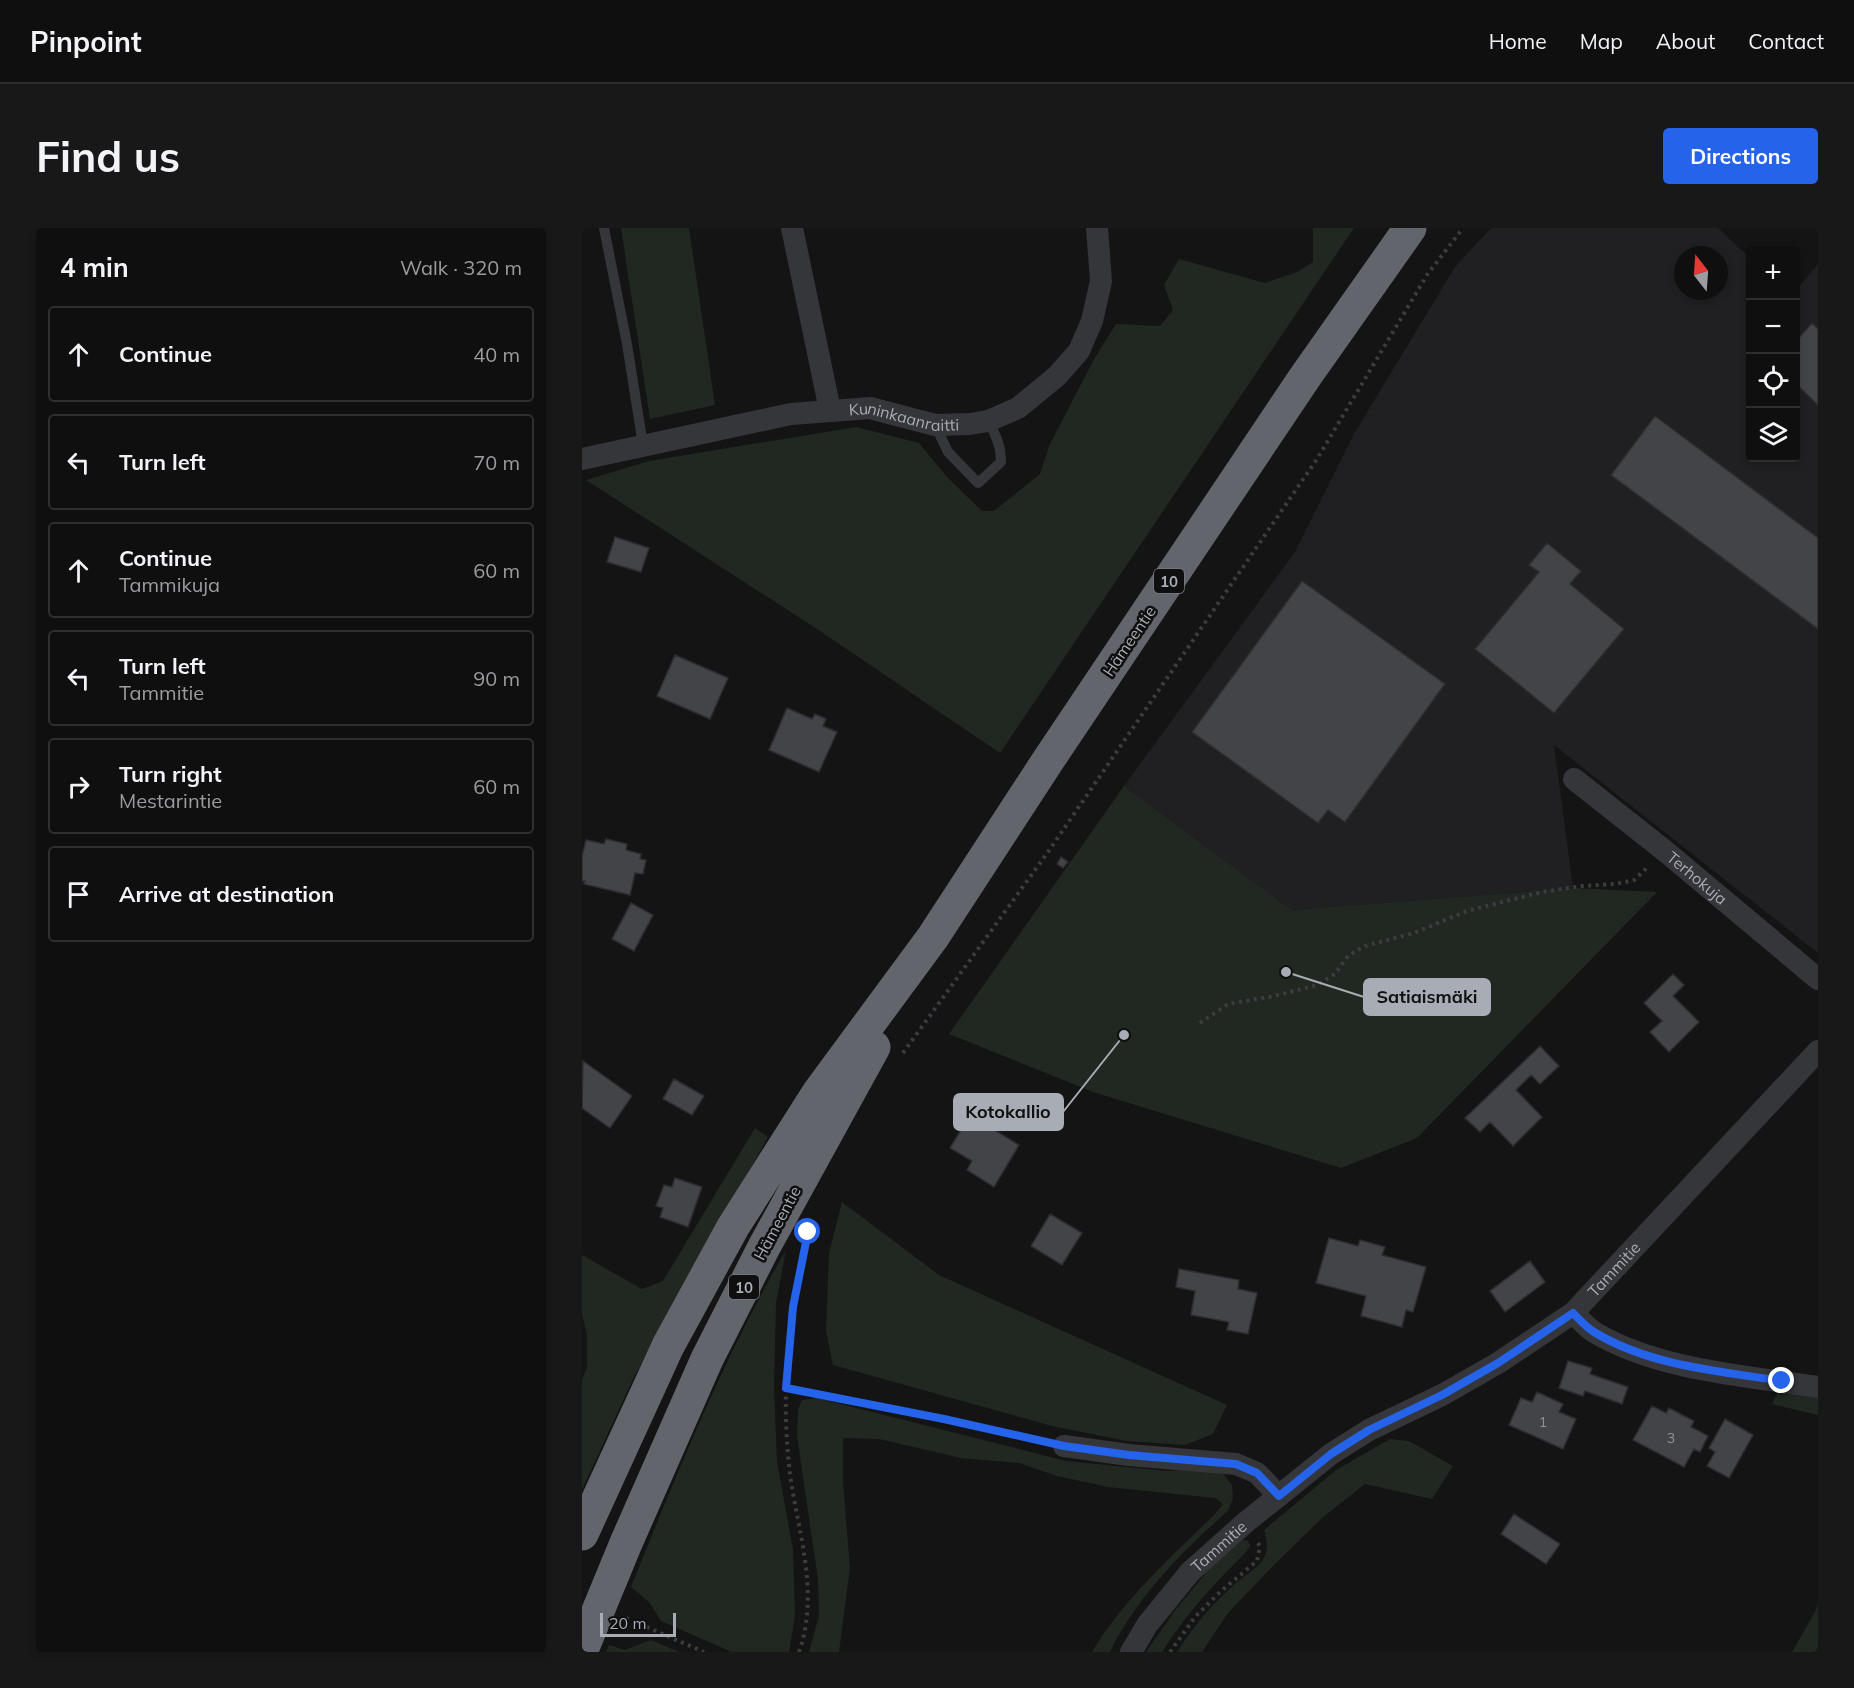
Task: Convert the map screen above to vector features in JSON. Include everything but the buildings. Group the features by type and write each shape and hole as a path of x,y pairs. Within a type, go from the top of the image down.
{"highway":[{"name":"Hämeentie","path":"582,1534 668,1346 733,1227 818,1094 933,937 1055,750 1305,377 1410,228"},
{"name":"Hämeentie","path":"582,1650 626,1543 707,1359 764,1247 933,937"}],"street":[{"path":"792,228 830,410"},
{"name":"Kuninkaanraitti","path":"582,459 791,414 870,408 935,425 988,421 1018,408 1057,376 1079,351 1092,321 1101,281 1097,228"},
{"name":"Terhokuja","path":"1574,779 1665,851 1818,979"},
{"name":"Tammitie","path":"1131,1652 1147,1625 1190,1572 1246,1522 1331,1454 1369,1430 1442,1395 1498,1363 1573,1313 1818,1051"},
{"path":"1573,1313 1592,1330 1622,1346 1674,1364 1818,1387"},
{"path":"1064,1446 1129,1455 1236,1464 1257,1473 1279,1496"}],"lane":[{"path":"604,228 627,344 643,445"},
{"path":"935,425 948,452 978,483 1001,462 999,442 988,421"}],"path":[{"path":"901,1055 1048,852 1317,459 1427,275 1463,228"},
{"path":"1200,1023 1228,1004 1317,985 1335,974 1348,956 1365,946 1414,933 1467,911 1542,892 1634,880 1665,851"},
{"path":"799,1652 808,1616 807,1572 786,1438 786,1388 793,1307 801,1263 812,1223"},
{"path":"786,1388 944,1419 1064,1446"},
{"path":"1170,1652 1195,1617 1257,1560 1260,1546 1246,1522"},
{"path":"626,1618 704,1652"}],"shaded area":[{"path":"621,228 689,228 715,405 650,419"},
{"path":"1313,228 1354,228 1000,753 814,627 586,480 649,461 856,427 919,443 947,477 982,511 994,511 1040,474 1049,446 1093,361 1116,324 1160,326 1173,310 1164,285 1179,259 1265,283 1297,272 1313,262"},
{"path":"1491,228 1718,228 1746,254 1746,462 1800,462 1800,285 1818,264 1818,953 1554,745 1573,888 1292,910 1124,786 1295,552 1354,434 1455,267"},
{"path":"1124,786 1292,910 1573,888 1657,892 1417,1138 1341,1168 1093,1092 949,1034"},
{"path":"755,1128 768,1137 633,1379 582,1490 582,1380 587,1367 587,1335 582,1314 582,1255 642,1289 663,1281"},
{"path":"842,1202 939,1275 1227,1405 1213,1434 1185,1445 1127,1441 1052,1426 833,1365 826,1331 829,1253"},
{"path":"786,1250 776,1303 774,1387 777,1462 793,1549 795,1615 789,1652 732,1652 661,1621 650,1603 631,1587 722,1373 763,1290"},
{"path":"1779,1390 1818,1395 1818,1415 1772,1404"},
{"path":"817,1398 1066,1461 1166,1471 1207,1469 1223,1474 1232,1485 1233,1498 1228,1511 1178,1558 1147,1594 1120,1632 1110,1652 1092,1652 1133,1597 1223,1504 1215,1498 1108,1487 1057,1476 1019,1463 961,1458 879,1439 843,1438 843,1483 850,1568 839,1652 809,1652 819,1616 818,1579 797,1436 798,1409 802,1400"},
{"path":"1390,1439 1409,1441 1453,1466 1432,1499 1365,1484 1322,1518 1274,1565 1228,1613 1202,1652 1177,1652 1211,1608 1262,1561 1267,1542 1264,1530 1336,1470"},
{"path":"1243,1540 1248,1541 1250,1546 1245,1553 1200,1600 1162,1652 1146,1652 1177,1608 1210,1568"},
{"path":"1818,1603 1818,1652 1792,1652 1815,1612"},
{"path":"651,1640 679,1652 606,1652 609,1645 625,1650"}],"place":[{"name":"Satiaismäki","path":"1286,972"},
{"name":"Kotokallio","path":"1124,1035"}],"route":[{"path":"808,1232 793,1307 786,1388 944,1419 1064,1446 1129,1455 1236,1464 1257,1473 1279,1496 1331,1454 1369,1430 1442,1395 1498,1363 1573,1313 1592,1330 1622,1346 1674,1364 1782,1381"}]}
